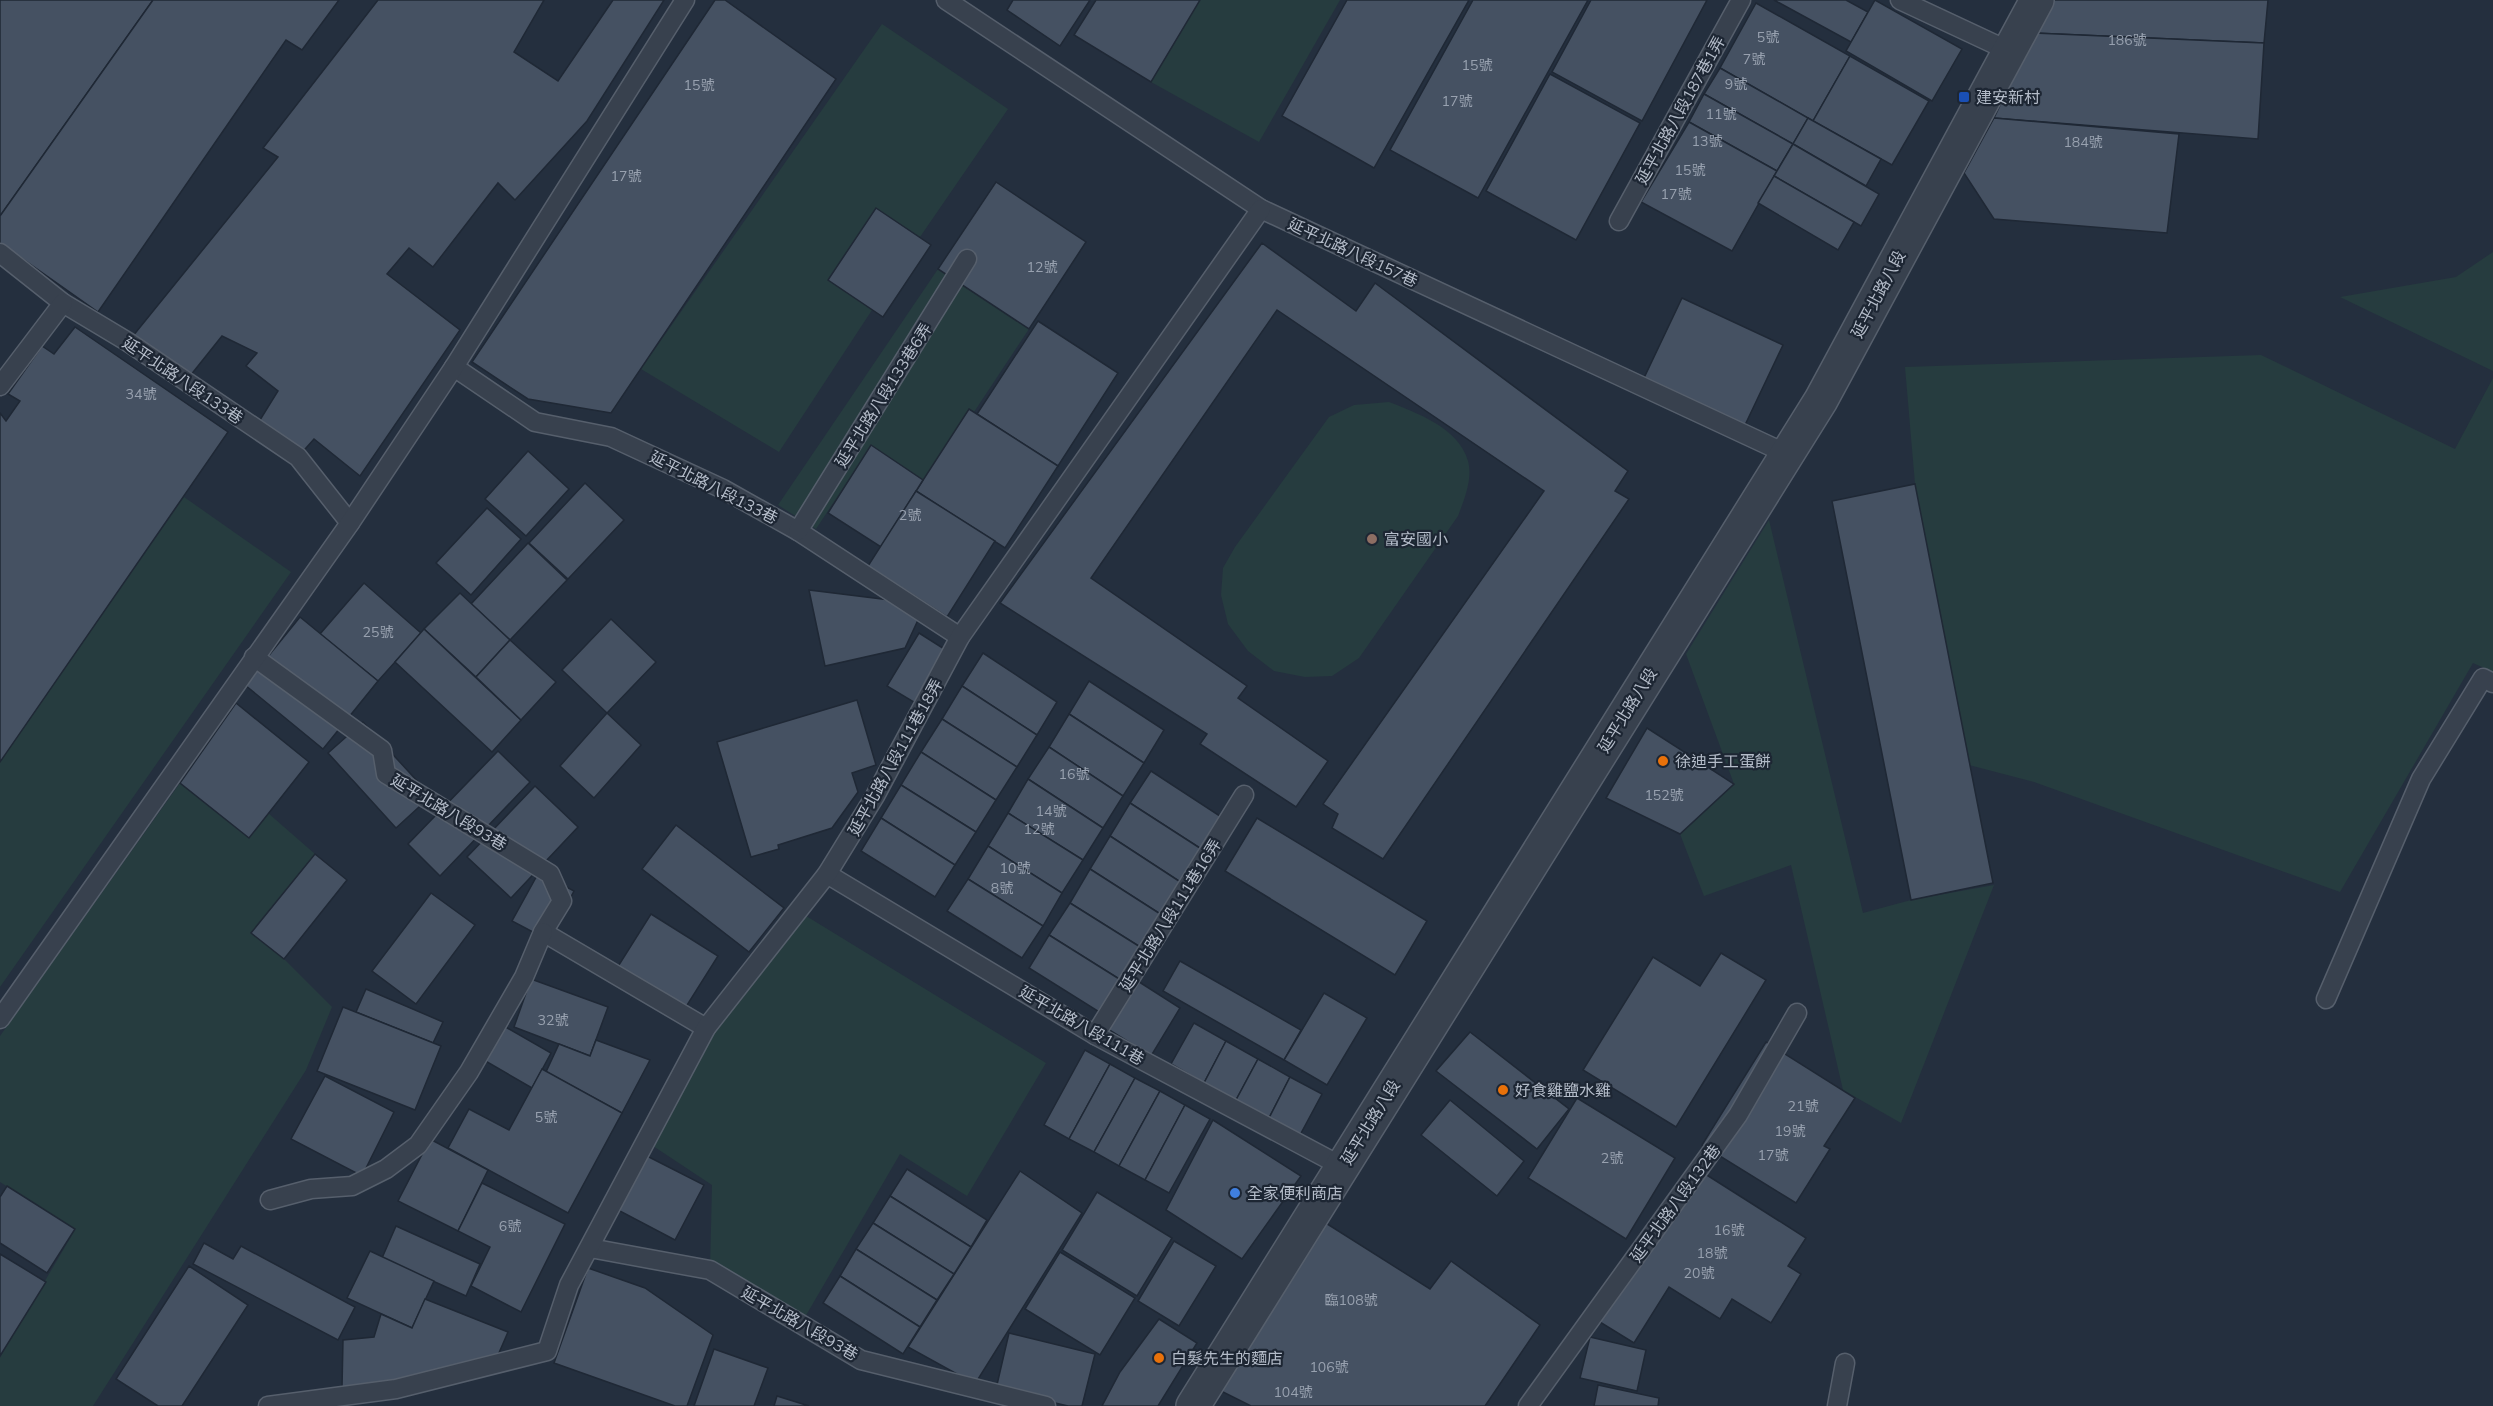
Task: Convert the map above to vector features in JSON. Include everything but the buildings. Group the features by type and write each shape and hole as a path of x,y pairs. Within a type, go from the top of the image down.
{"street":[{"name":"延平北路八段","path":"1193,1406 1821,400 2037,0"}],"lane":[{"path":"0,1019 350,523 454,367 685,0"},
{"name":"延平北路八段157巷","path":"946,0 1261,209 1787,454"},
{"name":"延平北路八段187巷1弄","path":"1619,221 1742,0"},
{"path":"1900,0 2009,51"},
{"name":"延平北路八段111巷18弄","path":"827,874 875,796 960,638 1261,209"},
{"name":"延平北路八段133巷","path":"0,253 63,303 128,342 298,457 350,523"},
{"name":"延平北路八段133巷6弄","path":"798,531 967,259"},
{"path":"0,386 63,303"},
{"name":"延平北路八段133巷","path":"454,367 535,422 611,437 723,489 798,531 960,638"},
{"name":"延平北路八段93巷","path":"254,657 382,750 386,774 550,874 562,901 543,932 524,977 469,1072 418,1145 386,1169 352,1186 311,1189 270,1200"},
{"path":"2326,999 2421,779 2483,678 2493,683"},
{"name":"延平北路八段111巷16弄","path":"1095,1035 1244,795"},
{"path":"268,1406 396,1389 547,1352 569,1285 644,1140 706,1028 827,874"},
{"name":"延平北路八段111巷","path":"827,874 1095,1035 1341,1166"},
{"path":"543,932 706,1028"},
{"name":"延平北路八段132巷","path":"1528,1406 1738,1115 1797,1013"},
{"name":"延平北路八段93巷","path":"590,1248 710,1270 861,1360 1046,1406"},
{"path":"1837,1406 1845,1364"}],"green space":[{"path":"1200,0 1340,0 1259,142 1151,82"},
{"path":"882,24 1008,109 920,237 876,208 828,279 872,310 779,452 641,369"},
{"path":"2493,252 2493,371 2340,297 2456,277"},
{"path":"938,269 1029,329 974,412 969,409 923,480 871,446 816,529 778,505"},
{"path":"2261,355 2455,449 2493,378 2493,672 2473,663 2340,892 2034,782 1969,765 1915,484 1905,367"},
{"path":"1389,402 1436,423 1456,439 1463,449 1468,461 1469,475 1458,516 1359,658 1332,676 1305,677 1274,671 1248,651 1228,624 1221,595 1223,568 1235,547 1329,417 1354,405"},
{"path":"184,497 291,572 0,987 0,762"},
{"path":"1769,520 1863,913 1911,900 1994,885 1901,1123 1843,1090 1791,865 1704,896 1680,834 1734,784 1686,654"},
{"path":"180,783 249,838 268,813 315,854 251,933 284,959 332,1007 306,1070 93,1406 0,1406 0,1357 75,1230 0,1182 0,1036"},
{"path":"798,911 1046,1063 967,1196 900,1154 801,1324 710,1270 712,1185 644,1140 706,1028"}],"place":[{"name":"建安新村","path":"1964,97"},
{"name":"富安國小","path":"1372,539"},
{"name":"徐迪手工蛋餅","path":"1663,761"},
{"name":"好食雞鹽水雞","path":"1503,1090"},
{"name":"全家便利商店","path":"1235,1193"},
{"name":"白髮先生的麵店","path":"1159,1358"}]}
